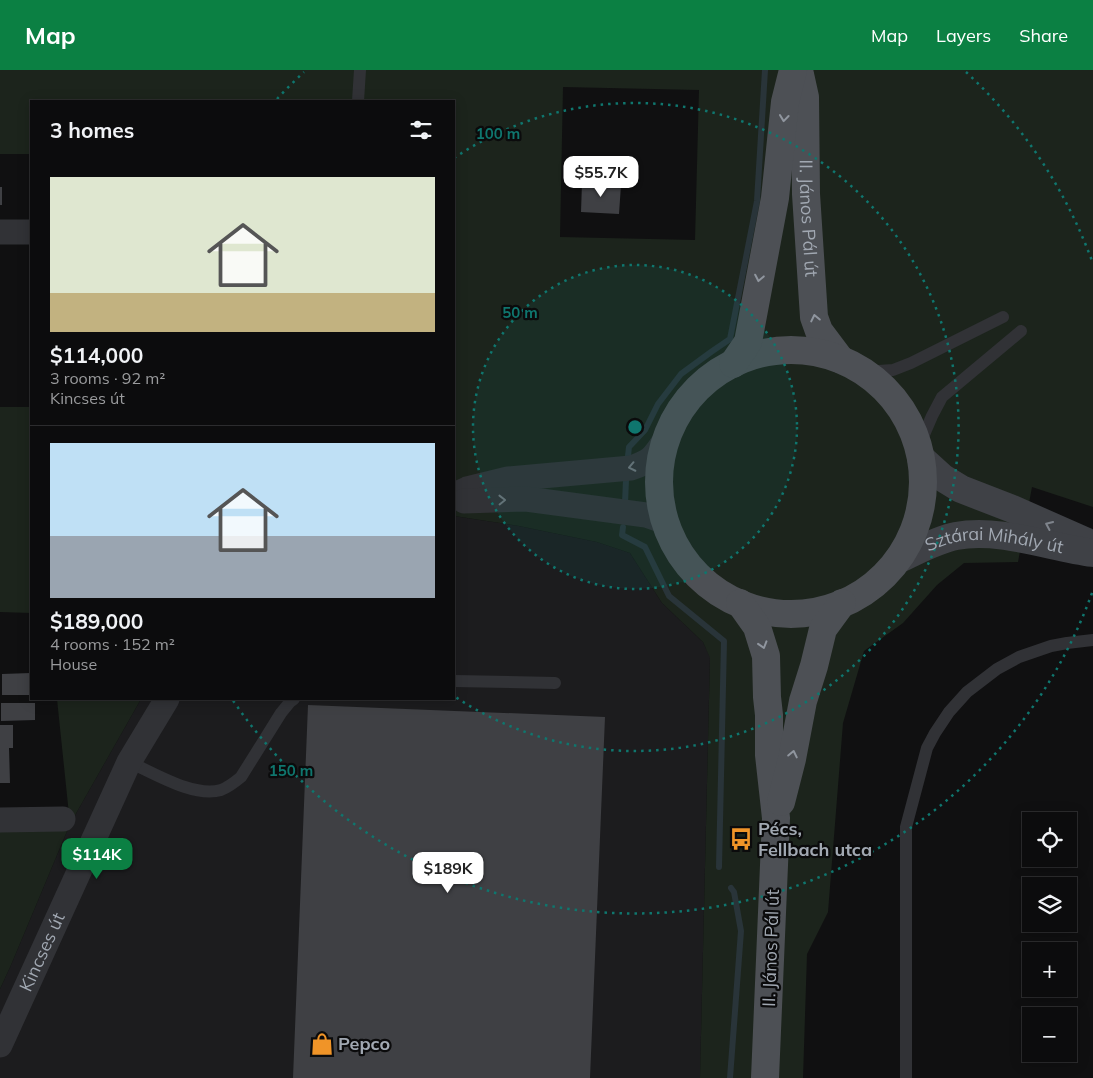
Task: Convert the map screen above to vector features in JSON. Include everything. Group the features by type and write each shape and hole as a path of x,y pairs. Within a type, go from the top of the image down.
{"main road":[{"path":"733,364 748,342 774,198 785,102 793,70"},
{"name":"II. János Pál út","path":"799,70 805,97 806,194 814,317 819,331 840,359"},
{"path":"786,350 804,350 840,359 865,372 886,390 909,422 920,452 923,473 923,488 918,518 913,532 898,559 882,577 864,592 842,603 828,608 798,613 768,611 740,603 715,589 694,570 677,548 662,508 660,479 663,450 667,437 675,418 686,402 715,374 733,364 768,352 786,350"},
{"path":"740,603 757,627 766,656 769,755 776,818"},
{"path":"776,818 792,759 803,701 814,666 822,629 842,603"},
{"name":"II. János Pál út","path":"765,1078 776,818"}],"street":[{"path":"0,232 30,232"},
{"path":"455,495 467,489 508,480 631,468 653,458 667,437"},
{"name":"Sztárai Mihály út","path":"920,452 943,478 961,489 1010,508 1093,545"},
{"path":"455,500 526,499 646,515 666,522"},
{"name":"Sztárai Mihály út","path":"898,559 940,540 977,534 1001,535 1093,553"},
{"name":"Kincses út","path":"0,1046 129,762 166,700"},
{"path":"0,820 62,819"}],"lane":[{"path":"358,100 360,70"},
{"path":"865,372 893,370 902,367 1003,317"},
{"path":"920,452 932,416 942,397 1021,331"},
{"path":"906,1078 906,826 927,748 949,712 967,692 997,669 1019,657 1051,646 1093,640"},
{"path":"455,681 555,684"},
{"path":"129,762 186,788 210,792 222,790 232,785 241,776 293,700"}],"shaded area":[{"path":"0,70 1093,70 1093,507 1032,487 1018,562 964,563 937,585 903,623 864,651 843,723 828,912 807,954 803,1078 700,1078 710,658 703,642 662,603 630,553 597,542 519,526 455,516 455,100 30,100 30,154 0,154","holes":["563,87 699,90 695,240 560,237"]},
{"path":"0,407 30,407 30,613 0,612"},
{"path":"455,516 519,526 597,542 630,553 662,603 703,642 710,657 700,1078 0,1078 0,989 70,824 140,700 455,700"},
{"path":"57,700 140,700 70,824"},
{"path":"70,824 11,965 0,989 0,827"}],"building":[{"path":"582,183 621,185 619,214 581,212"},
{"path":"0,187 2,187 2,205 0,205"},
{"path":"30,673 30,695 2,695 2,674"},
{"path":"1,703 35,703 35,720 1,721"},
{"path":"308,705 605,717 590,1078 293,1078"},
{"path":"0,725 13,725 13,748 9,748 10,783 0,783"}],"waterway":[{"path":"628,456 629,447 645,430 658,404 681,374 730,339 757,201 765,70"},
{"path":"625,503 626,480"},
{"path":"623,527 622,535 645,547 669,596 724,641 719,867"},
{"path":"730,1078 741,931 734,892 731,888"}],"place":[{"name":"Pécs, Fellbach utca","path":"741,839"},
{"name":"Pepco","path":"322,1044"}]}
